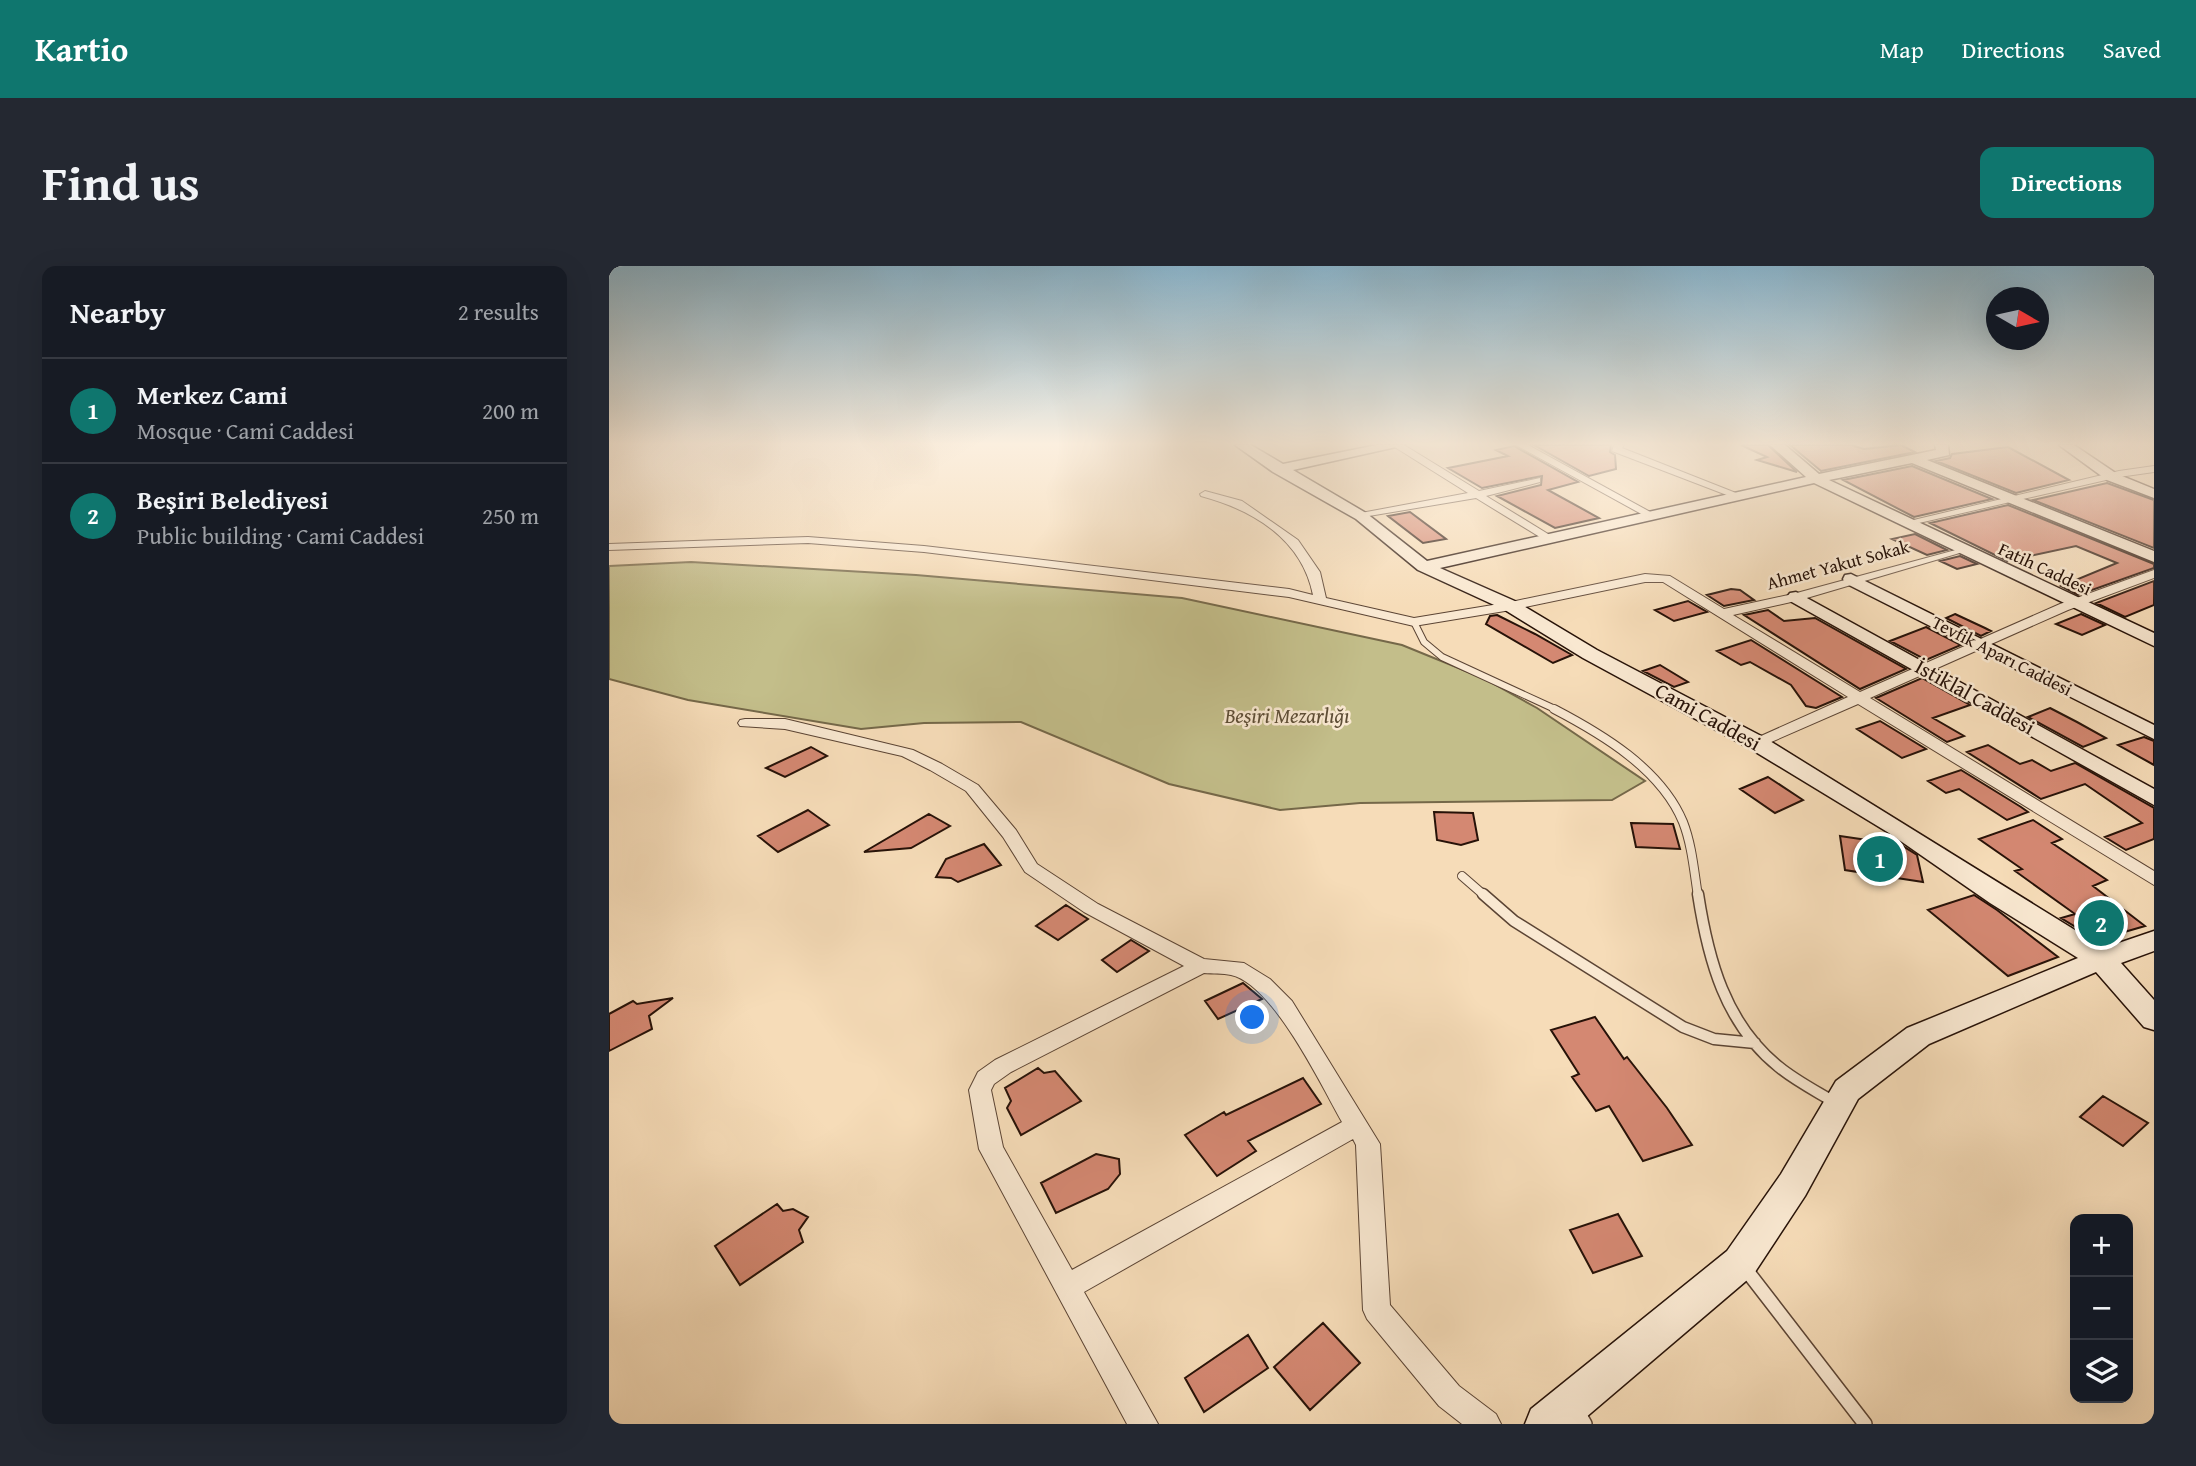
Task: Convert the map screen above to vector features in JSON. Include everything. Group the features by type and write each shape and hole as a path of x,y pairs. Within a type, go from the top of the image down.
{"street":[{"path":"1223,499 1238,503 1294,542 1314,572 1320,601"},
{"name":"Cami Caddesi","path":"1331,499 1361,516 1424,567 1511,606 1590,654 1757,743 2101,959 2154,1019"},
{"path":"1361,516 1454,499"},
{"path":"1483,499 1547,537"},
{"path":"1621,499 1649,514"},
{"path":"1424,567 1718,499"},
{"name":"Fatih Caddesi","path":"1857,499 1959,550 2154,640"},
{"path":"1906,523 2012,499"},
{"path":"2012,499 2154,557"},
{"path":"609,547 809,540 924,549 1289,593 1414,622 1656,577 1666,579 2154,879"},
{"name":"Ahmet Yakut Sokak","path":"1725,613 1796,597 1959,550"},
{"path":"1757,743 1857,697 1927,670 1977,645 2154,574"},
{"name":"Tevfik Aparı Caddesi","path":"1851,579 2154,733"},
{"name":"İstiklal Caddesi","path":"1796,597 2154,798"},
{"path":"745,723 785,724 907,753 936,767 972,789 1010,834 1031,868 1091,908 1201,966 1237,968 1263,984 1285,1007 1368,1144 1377,1310 1449,1396 1486,1424"},
{"path":"1546,1424 1579,1413 1740,1264 1793,1185 1847,1090 1918,1036 2101,959 2154,940"},
{"path":"2101,959 2154,958"},
{"path":"1143,1424 991,1149 980,1090 986,1078 1003,1066 1201,966"},
{"path":"1069,1286 1357,1125"}],"lane":[{"path":"1414,622 1421,639 1439,655 1552,708 1612,745 1644,770 1667,794 1686,824 1715,976 1728,1006 1755,1043 1776,1065 1839,1105"},
{"path":"1462,876 1524,928 1683,1027 1714,1039 1755,1043"},
{"path":"1740,1264 1804,1340 1865,1424"}],"green space":[{"name":"Beşiri Mezarlığı","path":"691,562 916,575 1182,598 1402,645 1483,678 1537,708 1645,781 1612,800 1360,803 1280,810 1169,784 1021,722 924,723 861,729 688,700 609,679 609,566"}],"building":[{"path":"1503,499 1564,499 1599,518 1555,528"},
{"path":"1880,499 1992,499 1914,517"},
{"path":"2033,500 2154,500 2154,548"},
{"path":"2008,505 2154,564 2154,568 2078,595 2061,586 2117,563 2076,546 2007,561 1930,523"},
{"path":"1410,512 1446,539 1423,543 1388,516"},
{"path":"1915,534 1947,550 1927,555 1892,539"},
{"path":"1960,556 1977,564 1957,569 1940,561"},
{"path":"2154,581 2154,605 2125,617 2096,603"},
{"path":"1731,589 1740,590 1754,600 1724,606 1707,595"},
{"path":"1688,601 1707,612 1674,621 1655,610"},
{"path":"1768,610 1784,621 1815,618 1906,669 1860,689 1744,615"},
{"path":"1955,614 1991,631 1981,636 1946,618"},
{"path":"2081,614 2105,625 2082,635 2056,624"},
{"path":"1497,615 1572,655 1553,663 1486,624 1490,616"},
{"path":"1926,627 1961,645 1926,660 1890,641"},
{"path":"1751,640 1842,697 1816,708 1806,706 1791,685 1750,662 1741,665 1717,651"},
{"path":"1660,665 1688,682 1674,687 1643,671"},
{"path":"1922,678 1970,705 1933,718 1964,736 1947,742 1876,698"},
{"path":"2050,708 2106,738 2083,747 2028,717"},
{"path":"1880,721 1926,749 1902,758 1857,729"},
{"path":"2144,737 2154,741 2154,765 2118,745"},
{"path":"1988,745 2020,764 2032,760 2051,771 2075,763 2154,808 2154,839 2126,850 2105,837 2142,823 2085,784 2041,799 1967,752"},
{"path":"811,747 827,756 785,777 766,768"},
{"path":"1961,770 2028,812 2007,820 1959,789 1946,793 1928,781"},
{"path":"1768,777 1803,800 1775,813 1740,789"},
{"path":"808,810 829,825 778,852 758,836"},
{"path":"1434,812 1473,813 1478,840 1461,845 1437,840"},
{"path":"929,814 950,826 911,848 864,852"},
{"path":"2033,820 2062,839 2052,843 2107,880 2093,886 2145,926 2097,940 2061,918 2075,914 2015,871 2022,869 1979,839"},
{"path":"1631,823 1673,824 1680,849 1636,847"},
{"path":"1840,836 1901,845 1917,855 1923,882 1845,870"},
{"path":"984,844 1001,865 958,882 951,878 936,877 946,859"},
{"path":"1974,895 2058,957 2008,976 1928,910"},
{"path":"1066,905 1088,919 1058,940 1036,926"},
{"path":"1131,940 1149,951 1117,972 1102,960"},
{"path":"1243,983 1262,999 1218,1019 1205,1001"},
{"path":"673,998 649,1016 652,1029 609,1051 609,1014 633,1001 637,1004"},
{"path":"1595,1017 1624,1059 1627,1057 1667,1108 1692,1145 1643,1161 1609,1106 1596,1111 1572,1077 1579,1074 1551,1030"},
{"path":"1038,1068 1044,1073 1055,1071 1081,1101 1021,1135 1007,1108 1011,1101 1005,1088"},
{"path":"1303,1078 1321,1104 1248,1141 1256,1151 1217,1176 1185,1135 1224,1112 1226,1115"},
{"path":"2103,1096 2148,1123 2123,1146 2080,1117"},
{"path":"1096,1154 1119,1159 1120,1174 1108,1189 1056,1213 1041,1183"},
{"path":"777,1204 783,1211 793,1209 808,1217 799,1230 803,1242 740,1285 715,1246"},
{"path":"1618,1214 1642,1256 1593,1273 1570,1230"},
{"path":"1323,1323 1360,1363 1310,1410 1274,1367"},
{"path":"1248,1335 1268,1368 1204,1412 1185,1378"}],"place":[{"name":"Merkez Cami","path":"1880,859"},
{"name":"Beşiri Belediyesi","path":"2101,923"}]}
